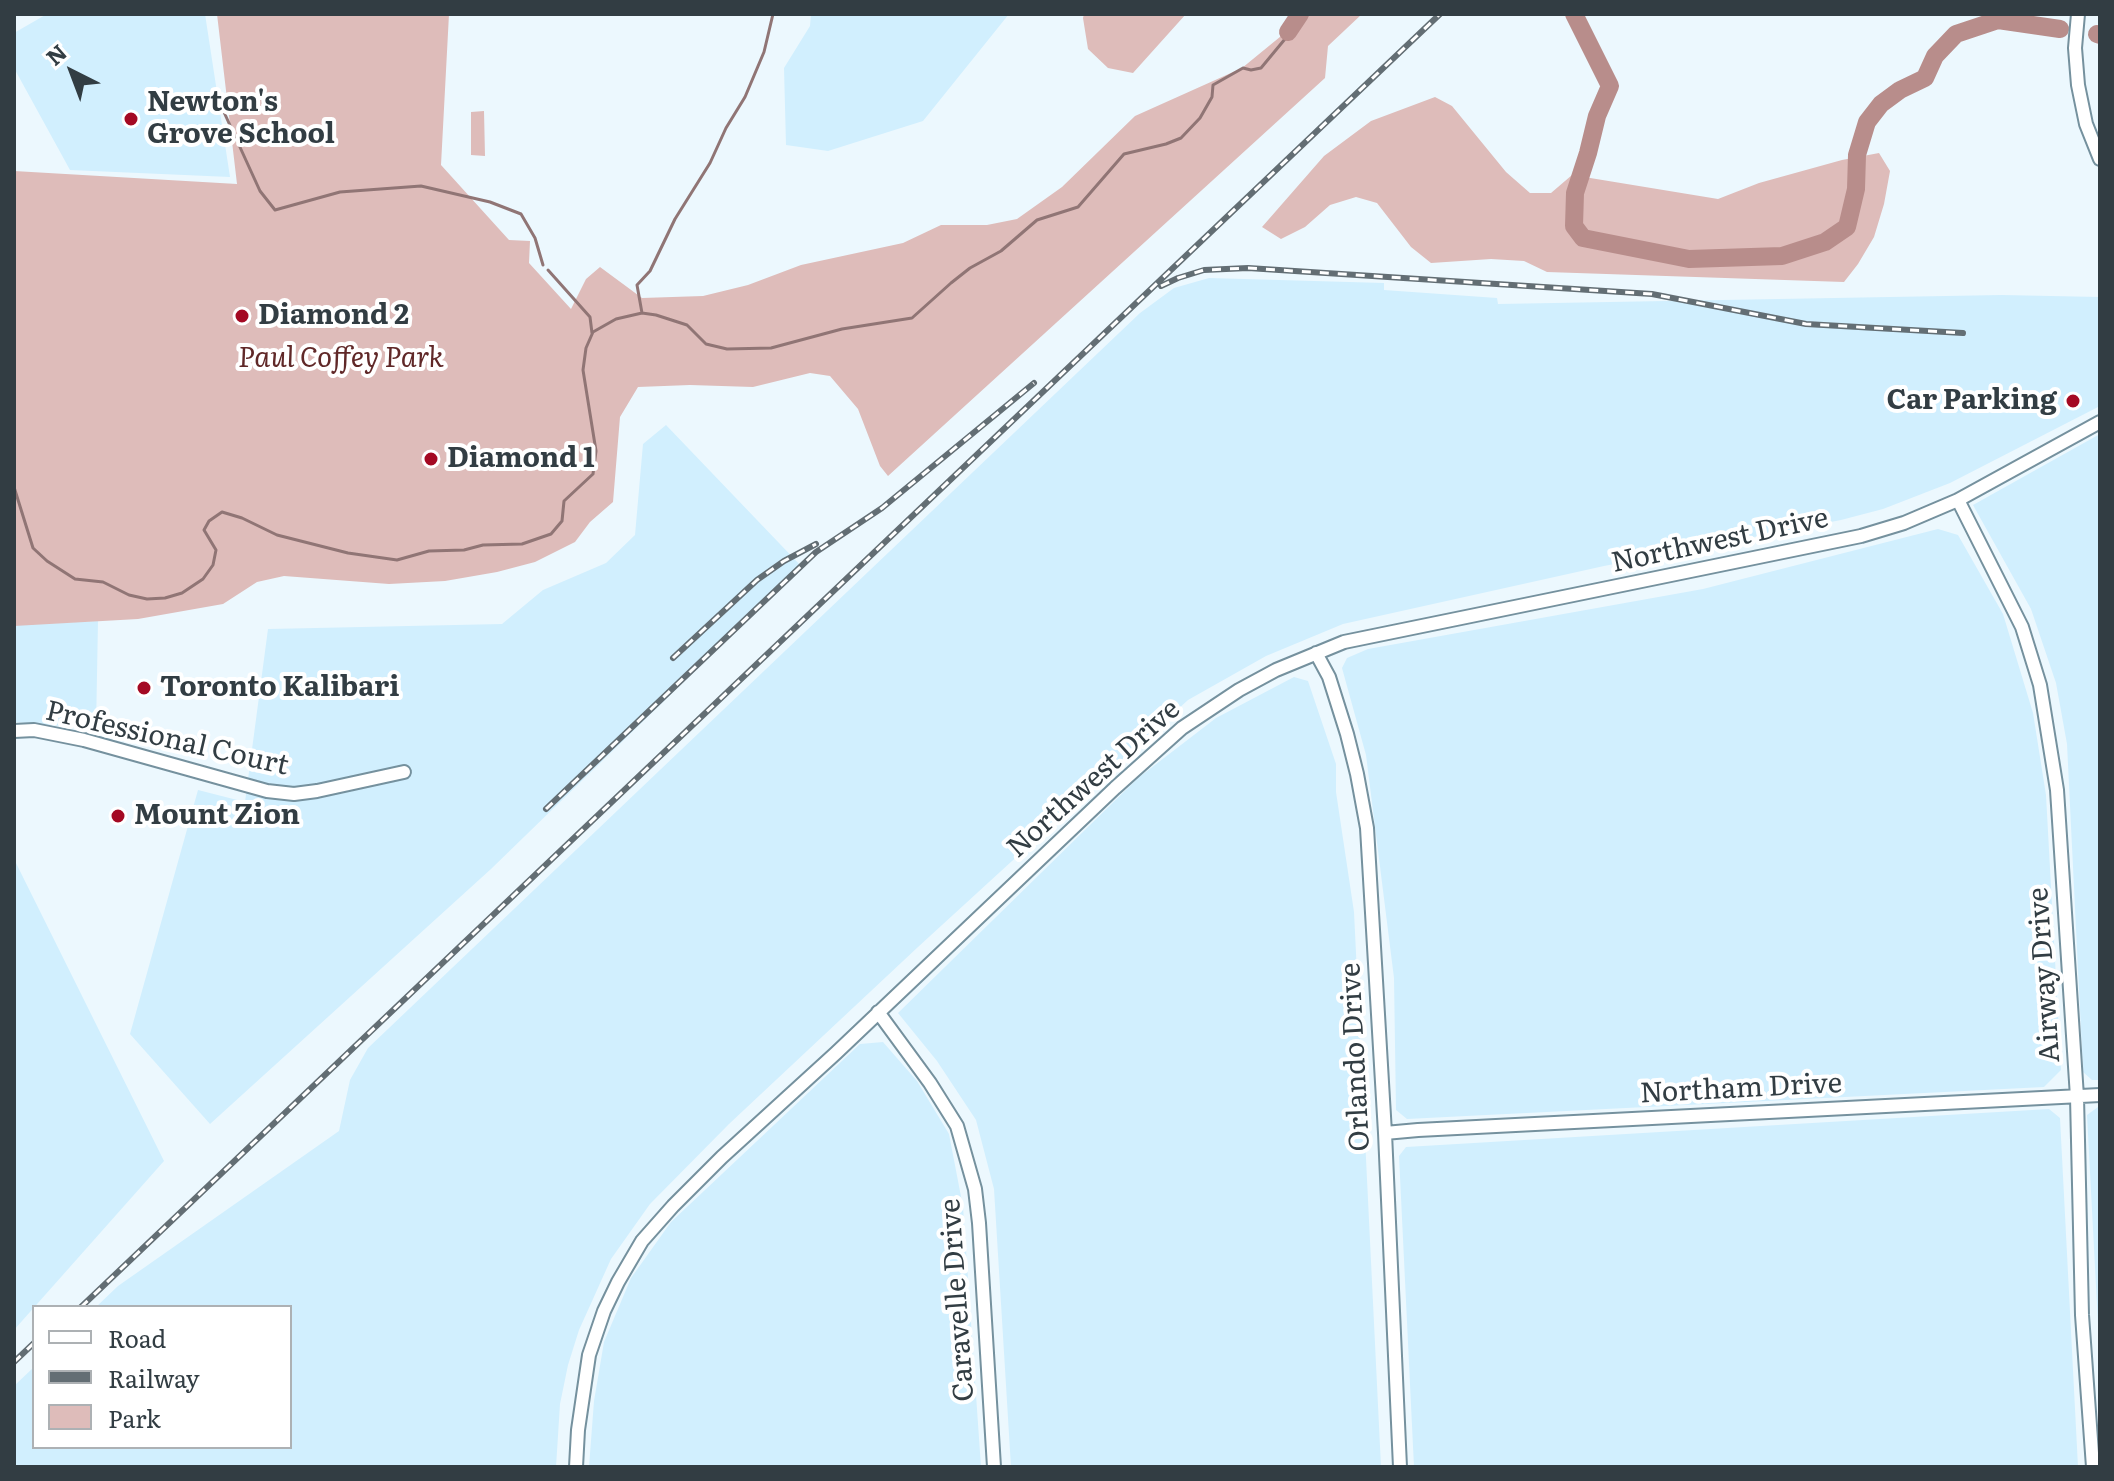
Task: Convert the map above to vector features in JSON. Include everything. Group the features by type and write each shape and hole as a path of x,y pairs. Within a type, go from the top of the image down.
{"street":[{"path":"2078,14 2075,48 2078,85 2086,124 2100,159"},
{"name":"Northwest Drive","path":"576,1467 589,1355 618,1282 642,1241 722,1157 1175,733 1239,690 1276,670 1344,642 1861,536 1904,523 1958,500 2100,422"},
{"name":"Airway Drive","path":"1958,500 2022,627 2040,685 2057,790 2077,1097 2084,1344 2093,1467"},
{"name":"Orlando Drive","path":"1316,653 1329,677 1347,734 1367,828 1400,1467"},
{"name":"Professional Court","path":"14,731 34,730 84,740 267,791 294,794 404,772"},
{"name":"Caravelle Drive","path":"878,1012 957,1126 975,1189 994,1467"},
{"name":"Northam Drive","path":"1385,1133 2100,1095"}],"shaded area":[{"name":"Newton's Grove School","path":"47,14 205,14 230,177 70,170 14,68 14,33"},
{"path":"811,14 1009,14 923,121 828,151 786,145 784,68 810,26"},
{"path":"1209,278 1384,283 1384,290 1497,298 1498,304 2002,295 2100,297 2100,406 1950,483 1883,509 1343,624 1266,656 1188,700 729,1124 650,1204 611,1259 579,1330 560,1404 556,1467 14,1467 14,1386 32,1369 32,1449 292,1449 292,1305 98,1305 118,1286 339,1131 350,1080 368,1048 1140,313 1174,288"},
{"path":"666,425 802,567 491,869 210,1124 130,1034 198,790 245,802 268,629 502,624 543,590 606,563 635,535 643,444"},
{"path":"2100,434 2100,1080 2092,1080 2083,1072 2067,744 2056,683 2031,609 1973,505"},
{"path":"1938,529 1958,535 2003,614 2033,713 2046,795 2061,1070 2044,1087 1407,1119 1396,1110 1394,978 1366,755 1342,668 1347,658 1368,649 1703,589"},
{"path":"98,621 96,729 14,722 14,625"},
{"path":"1294,677 1308,681 1336,764 1336,792 1354,912 1381,1467 1011,1467 994,1189 976,1120 937,1061 898,1013 1138,778 1216,718"},
{"path":"14,859 164,1161 36,1305 32,1305 32,1310 14,1330"},
{"path":"883,1042 917,1081 949,1134 963,1207 981,1467 589,1467 594,1401 604,1342 631,1278 671,1222 860,1044"},
{"path":"2100,1107 2100,1362 2087,1115"},
{"path":"2049,1109 2060,1118 2078,1467 1414,1467 1399,1156 1406,1147"}],"green space":[{"name":"Paul Coffey Park","path":"217,14 449,14 441,165 509,240 530,241 529,263 571,309 586,279 600,267 642,298 703,296 748,285 801,265 903,243 941,225 987,225 1017,219 1062,187 1135,116 1242,68 1308,14 1362,14 1328,46 1325,78 888,476 880,466 858,409 830,376 810,373 753,387 638,387 620,417 613,502 590,522 575,542 535,562 445,581 389,584 284,576 257,582 223,604 138,619 14,626 14,171 237,184"},
{"path":"1084,14 1186,14 1133,73 1108,68 1088,49"},
{"path":"1435,97 1452,106 1506,172 1530,193 1551,193 1572,175 1718,199 1759,183 1879,153 1890,171 1884,204 1874,237 1844,282 1547,272 1524,261 1491,259 1431,263 1411,247 1377,203 1356,197 1330,205 1305,227 1281,239 1262,227 1324,156 1371,121"},
{"path":"484,111 485,156 471,155 471,112"}],"waterway":[{"path":"642,313 637,285 650,271 675,219 710,163 745,97 764,52 773,14"},
{"path":"1288,32 1300,14"},
{"path":"1574,14 1610,86 1597,116 1575,193 1574,226 1583,238 1689,259 1782,256 1825,242 1847,227 1856,189 1857,155 1867,122 1881,104 1925,78 1935,56 1956,34 1998,20 2060,29"},
{"path":"14,487 33,548 47,561 75,579 103,582 129,595 147,599 182,593 203,579 213,565 216,550 204,530 209,521 222,512 277,535 348,553 397,560 429,551 522,544 551,534 562,521 564,501 593,474 596,451 583,370 586,348 593,332 616,319 642,313 687,325 706,344 727,349 771,348 842,329 912,318 970,268 1001,251 1037,220 1078,207 1124,154 1181,138 1200,118 1212,97 1213,85 1243,68 1261,68 1288,32"},
{"path":"223,110 260,191 275,210 340,192 421,186 490,202 521,214 535,238 543,265"},
{"path":"548,270 590,317 592,333"}],"railway":[{"path":"83,1305 1440,14"},
{"path":"1161,286 1204,270 1248,268 1652,294 1806,324 1963,333"},
{"path":"546,809 816,552 882,508 1034,383"},
{"path":"673,658 757,580 816,544"},
{"path":"14,1362 32,1345"}],"place":[{"name":"Newton's Grove School","path":"131,119"},
{"name":"Diamond 2","path":"242,316"},
{"name":"Car Parking","path":"2073,401"},
{"name":"Diamond 1","path":"431,459"},
{"name":"Toronto Kalibari","path":"144,688"},
{"name":"Mount Zion","path":"118,816"}]}
